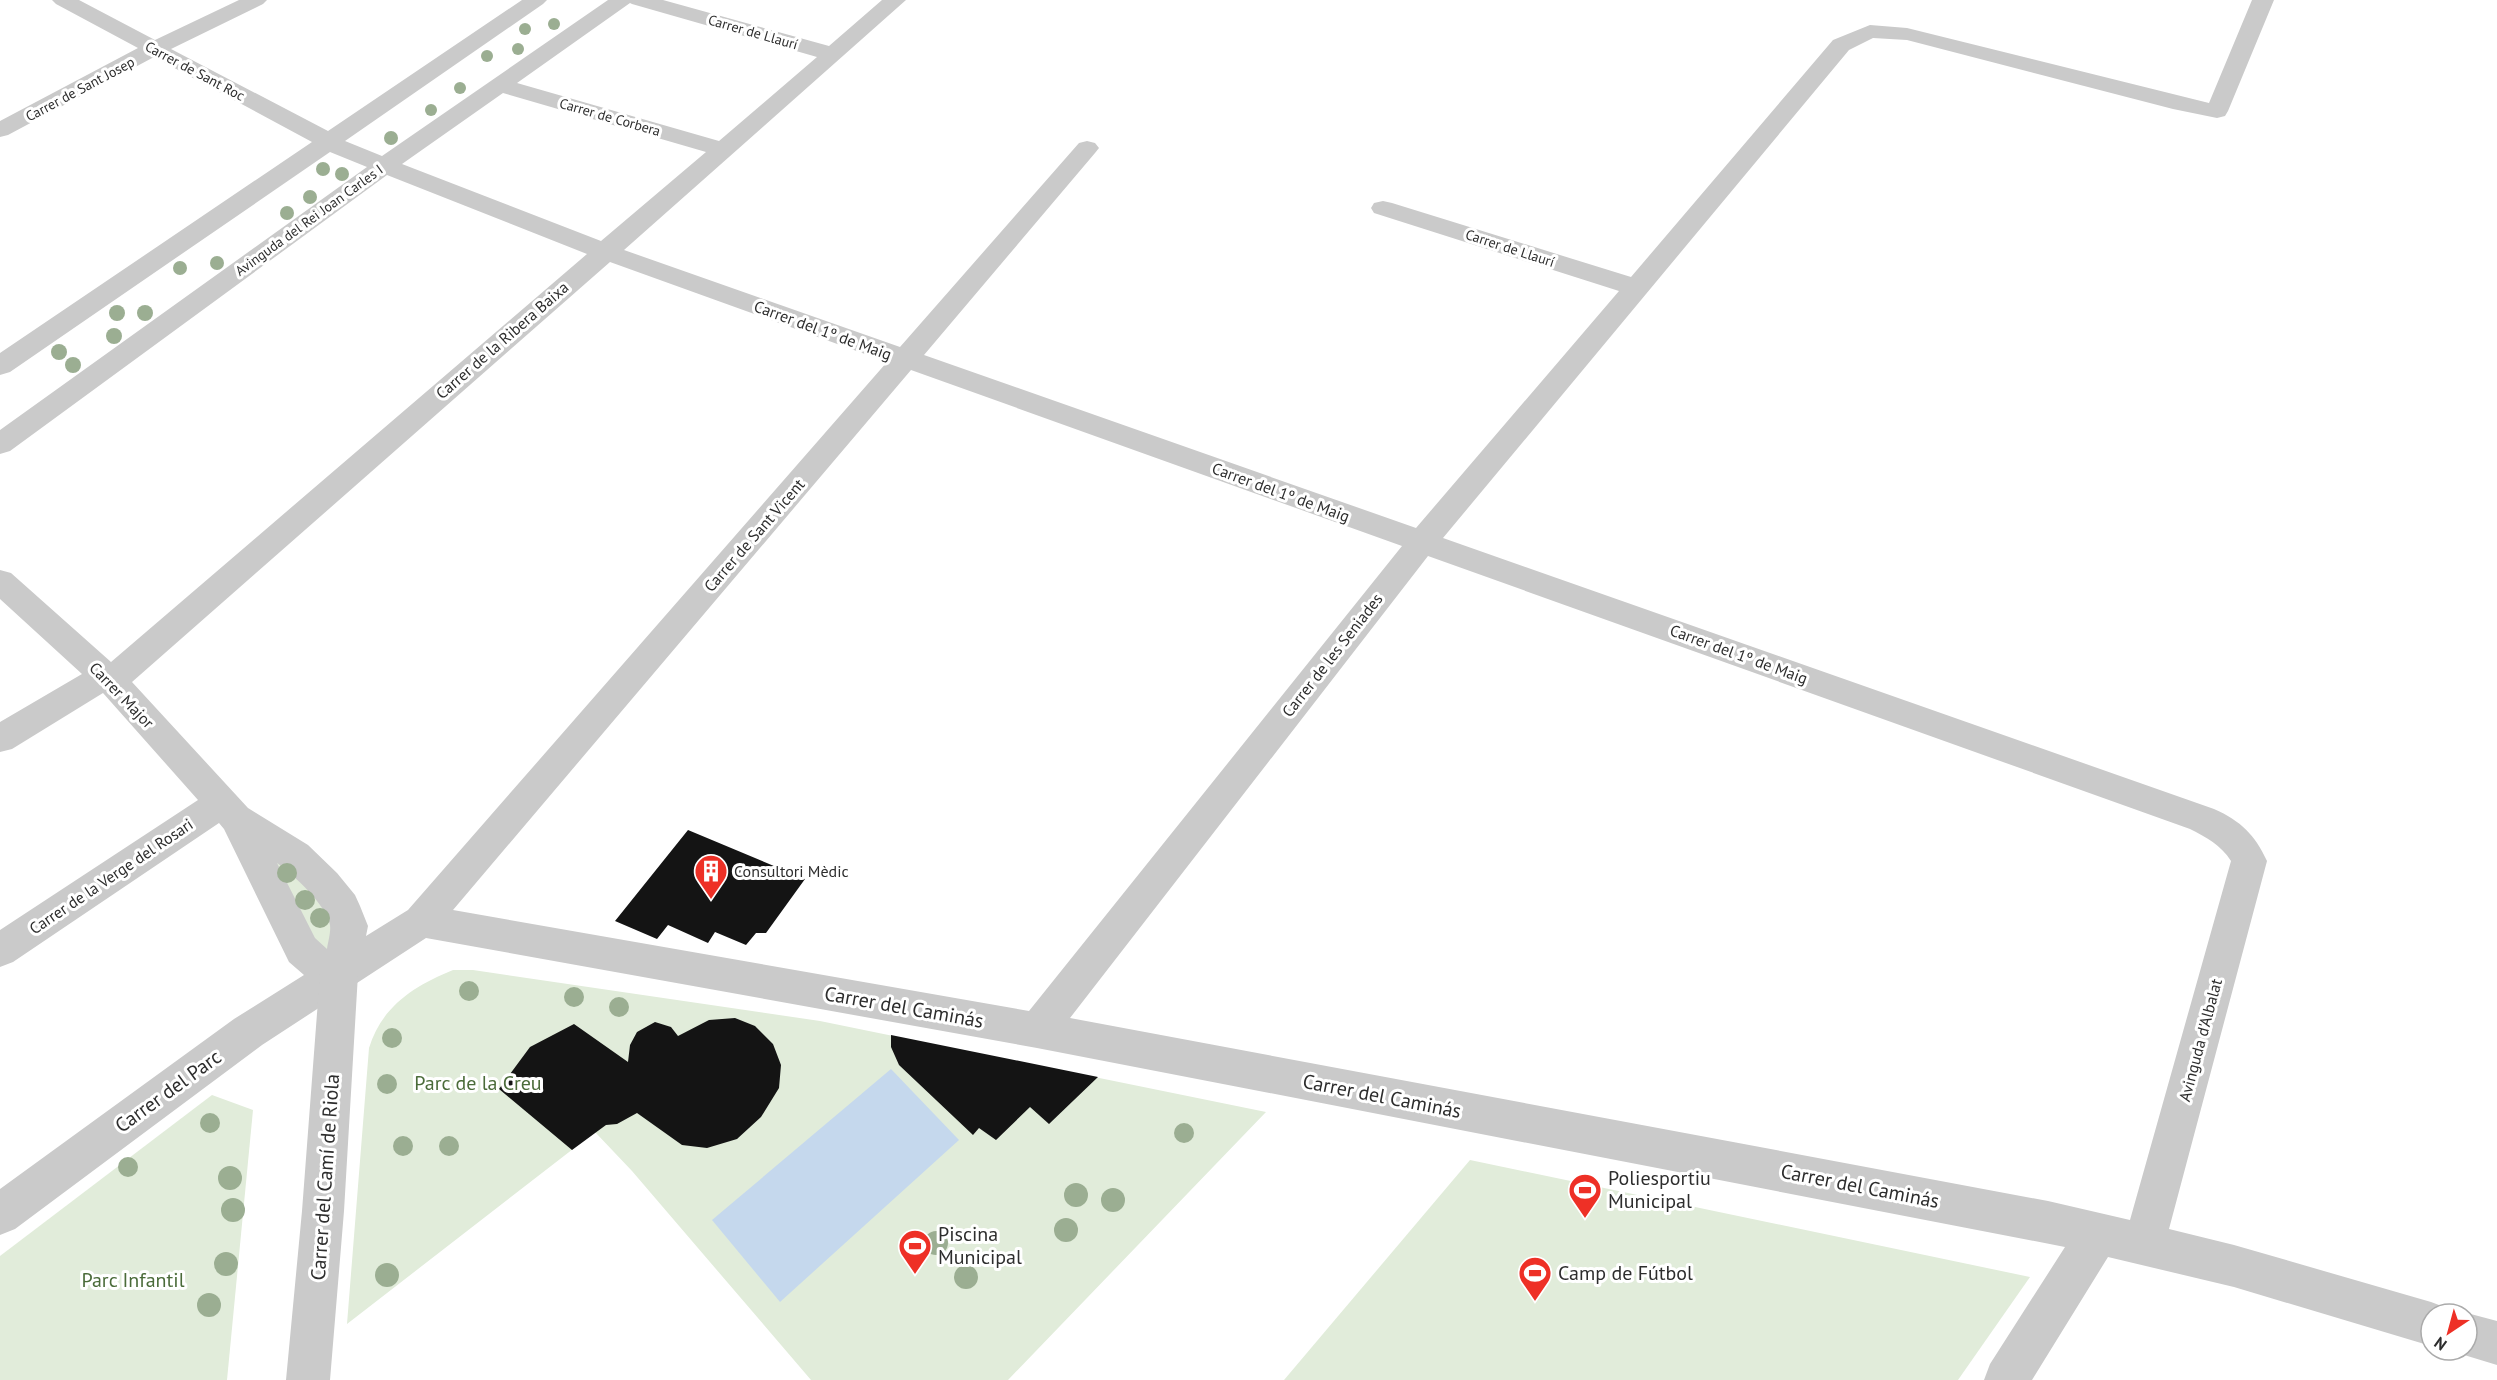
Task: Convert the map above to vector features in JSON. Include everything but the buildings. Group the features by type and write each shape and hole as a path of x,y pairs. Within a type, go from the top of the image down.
{"street":[{"name":"Carrer de Sant Roc","path":"63,0 327,142"},
{"name":"Carrer de Sant Josep","path":"0,130 153,50 256,0"},
{"path":"0,366 536,0"},
{"name":"Avinguda del Rei Joan Carles I","path":"0,444 383,166 622,0"},
{"name":"Carrer de Llaurí","path":"639,0 832,54"},
{"name":"Carrer de la Ribera Baixa","path":"0,739 108,678 895,0"},
{"name":"Carrer de les Seniades","path":"1037,1030 1422,542 1841,45 1870,31 1907,34 2181,104 2217,111 2263,0"},
{"name":"Carrer de Corbera","path":"499,85 722,149"},
{"name":"Carrer del 1º de Maig","path":"327,142 603,251 2191,814 2220,827 2236,838"},
{"name":"Carrer de Sant Vicent","path":"421,921 1087,148"},
{"name":"Carrer de Llaurí","path":"1383,208 1637,288"},
{"name":"Carrer Major","path":"0,581 108,678 229,810"},
{"path":"229,810 302,950 315,962 339,974 421,921"},
{"name":"Carrer de la Verge del Rosari","path":"0,950 229,810"},
{"name":"Carrer del Camí de Riola","path":"229,810 295,856 342,906 349,926 339,974 323,1211 308,1380"},
{"name":"Avinguda d'Albalat","path":"2145,1245 2249,861 2236,838"},
{"name":"Carrer del Caminás","path":"421,921 1037,1030 2025,1218 2234,1266 2419,1320"},
{"name":"Carrer del Parc","path":"0,1214 248,1032 339,974"},
{"path":"2006,1380 2098,1234"},
{"path":"2479,1338 2497,1343"}],"green space":[{"path":"259,842 289,864 333,918 331,957 316,948"},
{"name":"Piscina Municipal","path":"453,970 473,970 820,1021 1266,1112 1008,1380 811,1380 632,1171 595,1132 347,1324 369,1048 382,1020 401,999 425,983"},
{"name":"Parc Infantil","path":"212,1095 253,1110 227,1380 0,1380 0,1256"},
{"name":"Poliesportiu Municipal","path":"1470,1160 2030,1277 1958,1380 1284,1380"}],"water":[{"path":"891,1069 959,1140 780,1302 712,1220"}],"place":[{"name":"Consultori Mèdic","path":"711,900"},
{"name":"Poliesportiu Municipal","path":"1585,1219"},
{"name":"Piscina Municipal","path":"915,1275"},
{"name":"Camp de Fútbol","path":"1535,1302"}],"park label":[{"name":"Parc de la Creu","path":"478,1083"}]}
